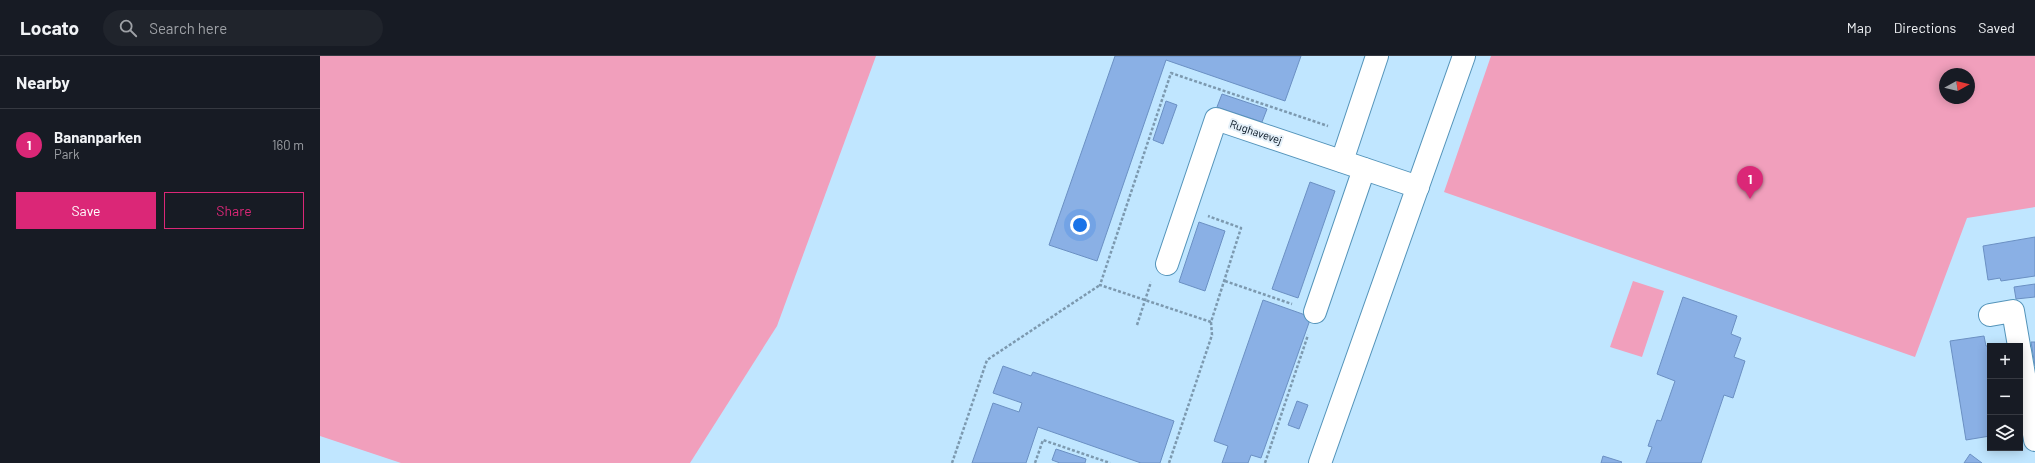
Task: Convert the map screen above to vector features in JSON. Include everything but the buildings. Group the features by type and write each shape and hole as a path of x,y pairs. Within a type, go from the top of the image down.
{"street":[{"path":"1342,162 1377,56"},
{"path":"1320,463 1464,56"},
{"name":"Rughavevej","path":"1167,264 1216,119 1418,187"},
{"path":"1316,312 1364,169"},
{"path":"1990,315 2013,311 2018,343"},
{"path":"2023,369 2035,440"}],"path":[{"path":"1169,463 1212,336 1211,322 1241,228 1186,208"},
{"path":"1137,325 1154,275 1167,264"},
{"path":"1225,281 1316,312 1265,463"},
{"path":"952,463 987,360 1100,285"},
{"path":"1035,463 1043,440 1110,463"}],"shaded area":[{"path":"320,56 876,56 777,326 690,463 401,463 320,436"},
{"path":"1491,56 2035,56 2035,207 1967,218 1915,357 1444,192"},
{"path":"1633,281 1664,291 1642,357 1610,347"}],"place":[{"name":"Bananparken","path":"1750,199"}]}
